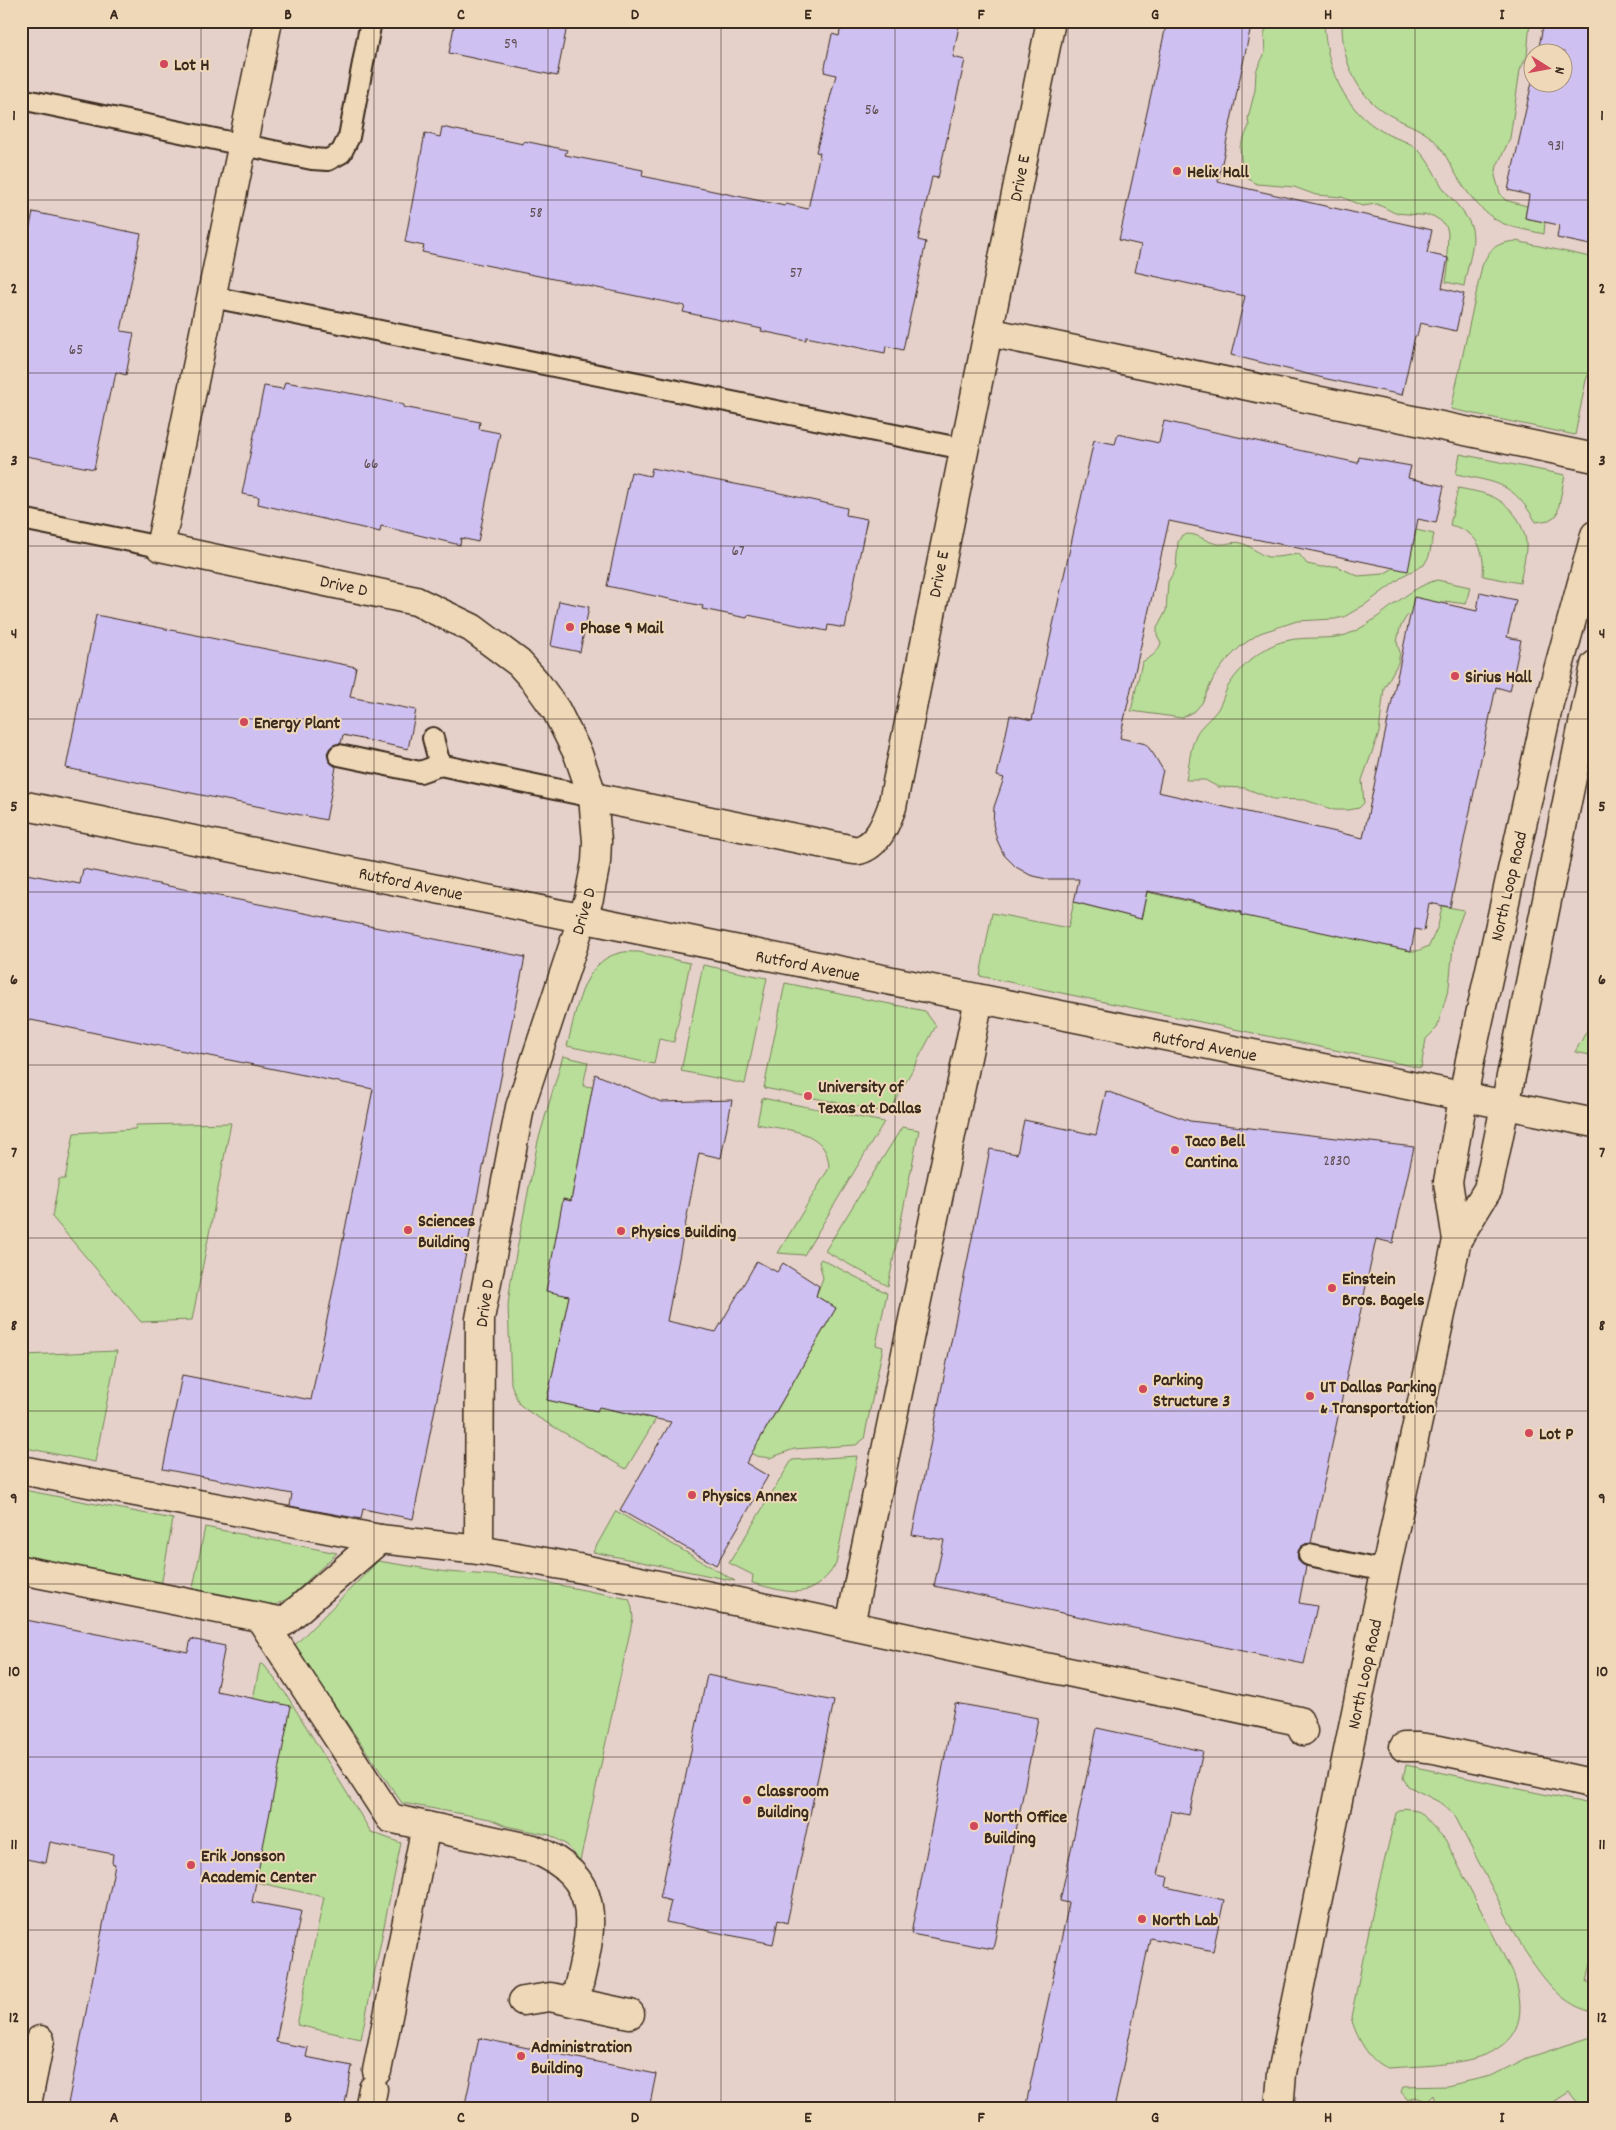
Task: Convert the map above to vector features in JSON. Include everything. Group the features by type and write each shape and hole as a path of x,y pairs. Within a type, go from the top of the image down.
{"street":[{"path":"160,547 268,21"},
{"name":"Drive E","path":"593,797 859,850 872,842 884,829 892,807 1051,21"},
{"path":"988,332 1595,458"},
{"name":"North Loop Road","path":"1457,1240 1448,1182 1462,1096 1500,916 1549,704 1595,535"},
{"name":"Drive D","path":"160,547 416,601 472,628 519,663 536,682 556,710 578,754 593,797 597,841 596,862 589,898 520,1107 480,1319 479,1550"},
{"name":"North Loop Road","path":"1279,2109 1282,2073 1457,1240 1488,1189 1595,665"},
{"name":"Rutford Avenue","path":"21,805 1595,1123"},
{"path":"850,1625 979,998"},
{"path":"21,1470 380,1539 479,1550 578,1568 1299,1721 1303,1731"},
{"path":"21,1570 284,1622 380,1539"},
{"path":"260,1618 390,1818 533,1849 549,1855 570,1870 582,1885 590,1911 589,1938 575,2002"},
{"path":"1404,1747 1439,1750 1595,1784"},
{"path":"373,2090 426,1826"},
{"path":"523,2001 550,1997 630,2014"},
{"path":"26,2109 40,2040"}],"lane":[{"path":"21,99 242,146 312,159 328,160 340,153 349,137 371,21"},
{"path":"212,297 964,449"},
{"path":"22,519 160,547"},
{"path":"432,738 440,765"},
{"path":"339,755 420,772 440,765 593,797"},
{"path":"1309,1555 1386,1571"}],"shaded area":[{"name":"University of Texas at Dallas","path":"21,21 1595,21 1595,2109 21,2109"}],"green space":[{"path":"1269,21 1324,21 1328,55 1333,71 1348,100 1370,123 1389,135 1412,145 1425,158 1446,192 1464,214 1472,229 1472,249 1464,286 1446,282 1449,261 1447,255 1447,228 1433,216 1395,213 1377,204 1362,206 1342,197 1316,195 1294,187 1257,184 1247,178 1242,169 1240,147 1249,126 1248,118 1255,90 1256,71 1265,53 1264,35"},
{"path":"1342,21 1530,21 1528,42 1524,42 1524,62 1520,70 1510,138 1497,166 1495,176 1500,193 1505,200 1527,206 1525,218 1545,222 1544,234 1499,222 1485,212 1467,192 1444,153 1433,139 1375,105 1358,85 1352,73 1347,61 1342,35"},
{"path":"1516,241 1595,258 1595,360 1586,380 1575,435 1451,409 1482,266 1494,248 1503,243"},
{"path":"1460,454 1565,475 1557,515 1549,520 1536,522 1519,499 1503,486 1456,474"},
{"path":"1458,488 1492,496 1512,511 1518,519 1526,541 1520,583 1483,576 1483,558 1478,543 1467,532 1450,525"},
{"path":"1416,530 1434,534 1429,556 1424,565 1406,574 1366,604 1344,617 1297,621 1260,633 1241,646 1226,661 1214,677 1202,703 1195,711 1182,718 1131,711 1142,662 1156,653 1161,643 1157,635 1157,628 1166,611 1168,582 1176,568 1178,542 1182,535 1192,534 1218,544 1241,543 1268,557 1299,554 1307,564 1321,567 1336,566 1358,576 1383,574 1394,568 1409,549 1412,550"},
{"path":"1437,580 1470,587 1466,604 1444,601 1439,606 1415,609 1406,617 1400,628 1397,642 1400,653 1398,663 1384,688 1379,733 1362,780 1364,803 1359,808 1334,810 1305,800 1273,799 1245,788 1218,787 1205,780 1186,780 1196,735 1218,709 1232,680 1252,659 1268,648 1285,641 1346,635 1364,626 1415,590"},
{"path":"1147,892 1411,951 1417,951 1429,946 1438,926 1442,906 1464,910 1454,937 1449,987 1437,1028 1426,1039 1421,1068 980,976 992,913 1068,928 1074,902 1141,919"},
{"path":"639,952 690,963 674,1042 659,1039 654,1064 567,1046 582,991 596,967 606,958 619,953"},
{"path":"703,965 767,978 745,1084 681,1071"},
{"path":"785,983 925,1011 936,1026 889,1113 764,1088"},
{"path":"1595,1007 1595,1056 1575,1052 1590,1025"},
{"path":"563,1056 588,1062 583,1086 593,1087 571,1201 564,1199 569,1296 547,1400 597,1411 599,1407 648,1418 649,1415 656,1419 626,1469 532,1414 519,1404 511,1384 508,1305 511,1280 538,1141"},
{"path":"762,1098 884,1122 804,1255 778,1253 829,1168 827,1155 822,1146 804,1134 757,1124"},
{"path":"231,1123 192,1320 141,1322 52,1217 59,1179 65,1179 74,1133 135,1129 136,1125"},
{"path":"902,1127 919,1130 888,1286 825,1251"},
{"path":"821,1259 887,1293 876,1345 883,1347 864,1439 856,1445 794,1449 770,1458 756,1456 690,1417 759,1441 836,1308 816,1296 823,1278 819,1262"},
{"path":"117,1351 95,1462 21,1447 21,1370 24,1355"},
{"path":"857,1456 836,1564 818,1584 799,1592 778,1590 752,1583 753,1575 729,1563 792,1460"},
{"path":"24,1490 173,1519 161,1586 21,1559 21,1504"},
{"path":"616,1511 735,1581 593,1552"},
{"path":"205,1527 337,1553 290,1597 270,1608 192,1593"},
{"path":"378,1561 447,1572 519,1577 629,1599 633,1618 580,1861 567,1845 550,1835 506,1826 490,1819 402,1803 294,1646"},
{"path":"260,1664 264,1665 286,1694 371,1832 401,1843 361,2039 297,2025 324,1897 256,1882 253,1699"},
{"path":"1406,1765 1595,1805 1595,1945 1587,1982 1595,1984 1595,2008 1589,2011 1569,2002 1544,1978 1524,1950 1456,1818 1443,1804 1408,1786 1403,1778"},
{"path":"1405,1808 1419,1812 1445,1839 1514,1976 1520,2006 1516,2028 1504,2044 1485,2055 1437,2065 1388,2068 1381,2065 1369,2054 1359,2039 1351,2017 1377,1891 1396,1813"},
{"path":"1588,2038 1595,2038 1595,2109 1583,2109 1569,2092 1543,2109 1437,2109 1433,2095 1427,2101 1415,2097 1408,2100 1401,2092 1403,2087 1447,2086 1491,2076 1527,2058"}],"building":[{"path":"455,21 568,21 557,76 449,53"},
{"path":"842,21 960,21 953,57 965,60 938,178 932,177 918,240 926,242 903,350 886,346 885,353 806,337 806,340 761,331 762,329 683,312 685,306 422,252 424,246 405,242 425,133 440,137 442,127 523,144 524,141 567,150 565,155 643,170 642,176 785,206 786,204 808,209 820,153 816,152 836,75 824,72 832,34 839,36"},
{"name":"Helix Hall","path":"1167,21 1252,21 1218,182 1432,230 1427,253 1448,258 1442,288 1464,294 1456,331 1420,323 1417,336 1415,336 1402,395 1327,379 1231,355 1245,296 1135,272 1141,245 1119,240"},
{"path":"1544,21 1595,21 1595,246 1557,238 1559,225 1525,218 1529,195 1508,190 1530,92 1574,92 1574,42 1540,42"},
{"path":"33,212 141,234 121,331 134,333 126,375 116,372 113,387 111,387 94,469 21,455 21,269"},
{"path":"285,382 360,395 404,405 403,407 480,422 479,429 500,433 478,542 461,538 460,545 381,526 380,532 258,504 259,497 242,494 264,386 283,389"},
{"name":"Sirius Hall","path":"1164,421 1358,463 1359,457 1411,466 1408,478 1444,486 1436,523 1418,519 1408,571 1169,521 1120,738 1146,744 1154,755 1163,770 1158,792 1363,838 1414,597 1477,611 1480,592 1516,600 1507,637 1521,640 1510,691 1496,687 1450,907 1429,903 1424,931 1415,929 1411,951 1241,915 1241,912 1147,891 1141,919 1074,902 1079,879 1046,879 1030,875 1016,867 1004,855 997,840 993,824 994,807 1004,778 997,776 1010,715 1032,720 1094,440 1115,444 1118,434 1159,443"},
{"path":"652,468 847,508 846,515 867,519 845,628 828,625 827,631 748,615 747,618 702,609 703,606 607,586 631,472 650,476"},
{"name":"Phase 9 Mail","path":"559,601 589,607 580,652 551,646"},
{"name":"Energy Plant","path":"96,615 356,667 350,697 416,710 408,749 343,735 341,743 331,747 327,753 331,763 336,767 326,820 66,768"},
{"name":"Sciences Building","path":"83,869 525,957 413,1519 363,1509 361,1519 290,1506 292,1494 163,1469 182,1375 311,1400 373,1089 21,1018 21,873 80,884"},
{"name":"Physics Building","path":"595,1074 661,1102 732,1100 721,1158 699,1153 667,1321 716,1332 757,1261 777,1272 783,1263 819,1286 816,1296 836,1308 746,1463 768,1476 716,1565 620,1510 671,1422 599,1407 597,1411 547,1400 569,1296 546,1291 563,1199 571,1201"},
{"name":"Parking Structure 3","path":"1106,1091 1190,1121 1414,1147 1393,1243 1376,1239 1311,1543 1305,1544 1298,1552 1298,1559 1306,1566 1299,1603 1317,1606 1304,1664 934,1586 944,1540 912,1535 990,1149 1017,1154 1024,1120 1096,1135"},
{"name":"Erik Jonsson Academic Center","path":"21,1619 188,1652 191,1639 225,1646 216,1691 291,1706 252,1902 301,1911 276,2042 308,2048 306,2057 352,2066 344,2109 67,2109 115,1864 112,1863 113,1854 50,1842 46,1863 21,1858"},
{"name":"Classroom Building","path":"707,1675 834,1701 787,1923 778,1920 773,1944 666,1922 671,1901 660,1898"},
{"name":"North Office Building","path":"955,1703 1038,1718 993,1949 911,1934"},
{"name":"North Lab","path":"1097,1728 1203,1751 1189,1815 1171,1811 1158,1875 1168,1877 1166,1887 1224,1900 1213,1951 1150,1938 1114,2109 1025,2109 1069,1903 1060,1901"},
{"name":"Administration Building","path":"479,2038 656,2074 649,2109 464,2109"}],"place":[{"name":"Lot H","path":"164,64"},
{"name":"Helix Hall","path":"1177,171"},
{"name":"Phase 9 Mail","path":"570,627"},
{"name":"Sirius Hall","path":"1455,676"},
{"name":"Energy Plant","path":"244,722"},
{"name":"University of Texas at Dallas","path":"808,1096"},
{"name":"Taco Bell Cantina","path":"1175,1150"},
{"name":"Sciences Building","path":"408,1230"},
{"name":"Physics Building","path":"621,1231"},
{"name":"Einstein Bros. Bagels","path":"1332,1288"},
{"name":"Parking Structure 3","path":"1143,1389"},
{"name":"UT Dallas Parking & Transportation","path":"1310,1396"},
{"name":"Lot P","path":"1529,1433"},
{"name":"Physics Annex","path":"692,1495"},
{"name":"Classroom Building","path":"747,1800"},
{"name":"North Office Building","path":"974,1826"},
{"name":"Erik Jonsson Academic Center","path":"191,1865"},
{"name":"North Lab","path":"1142,1919"},
{"name":"Administration Building","path":"521,2056"}]}
